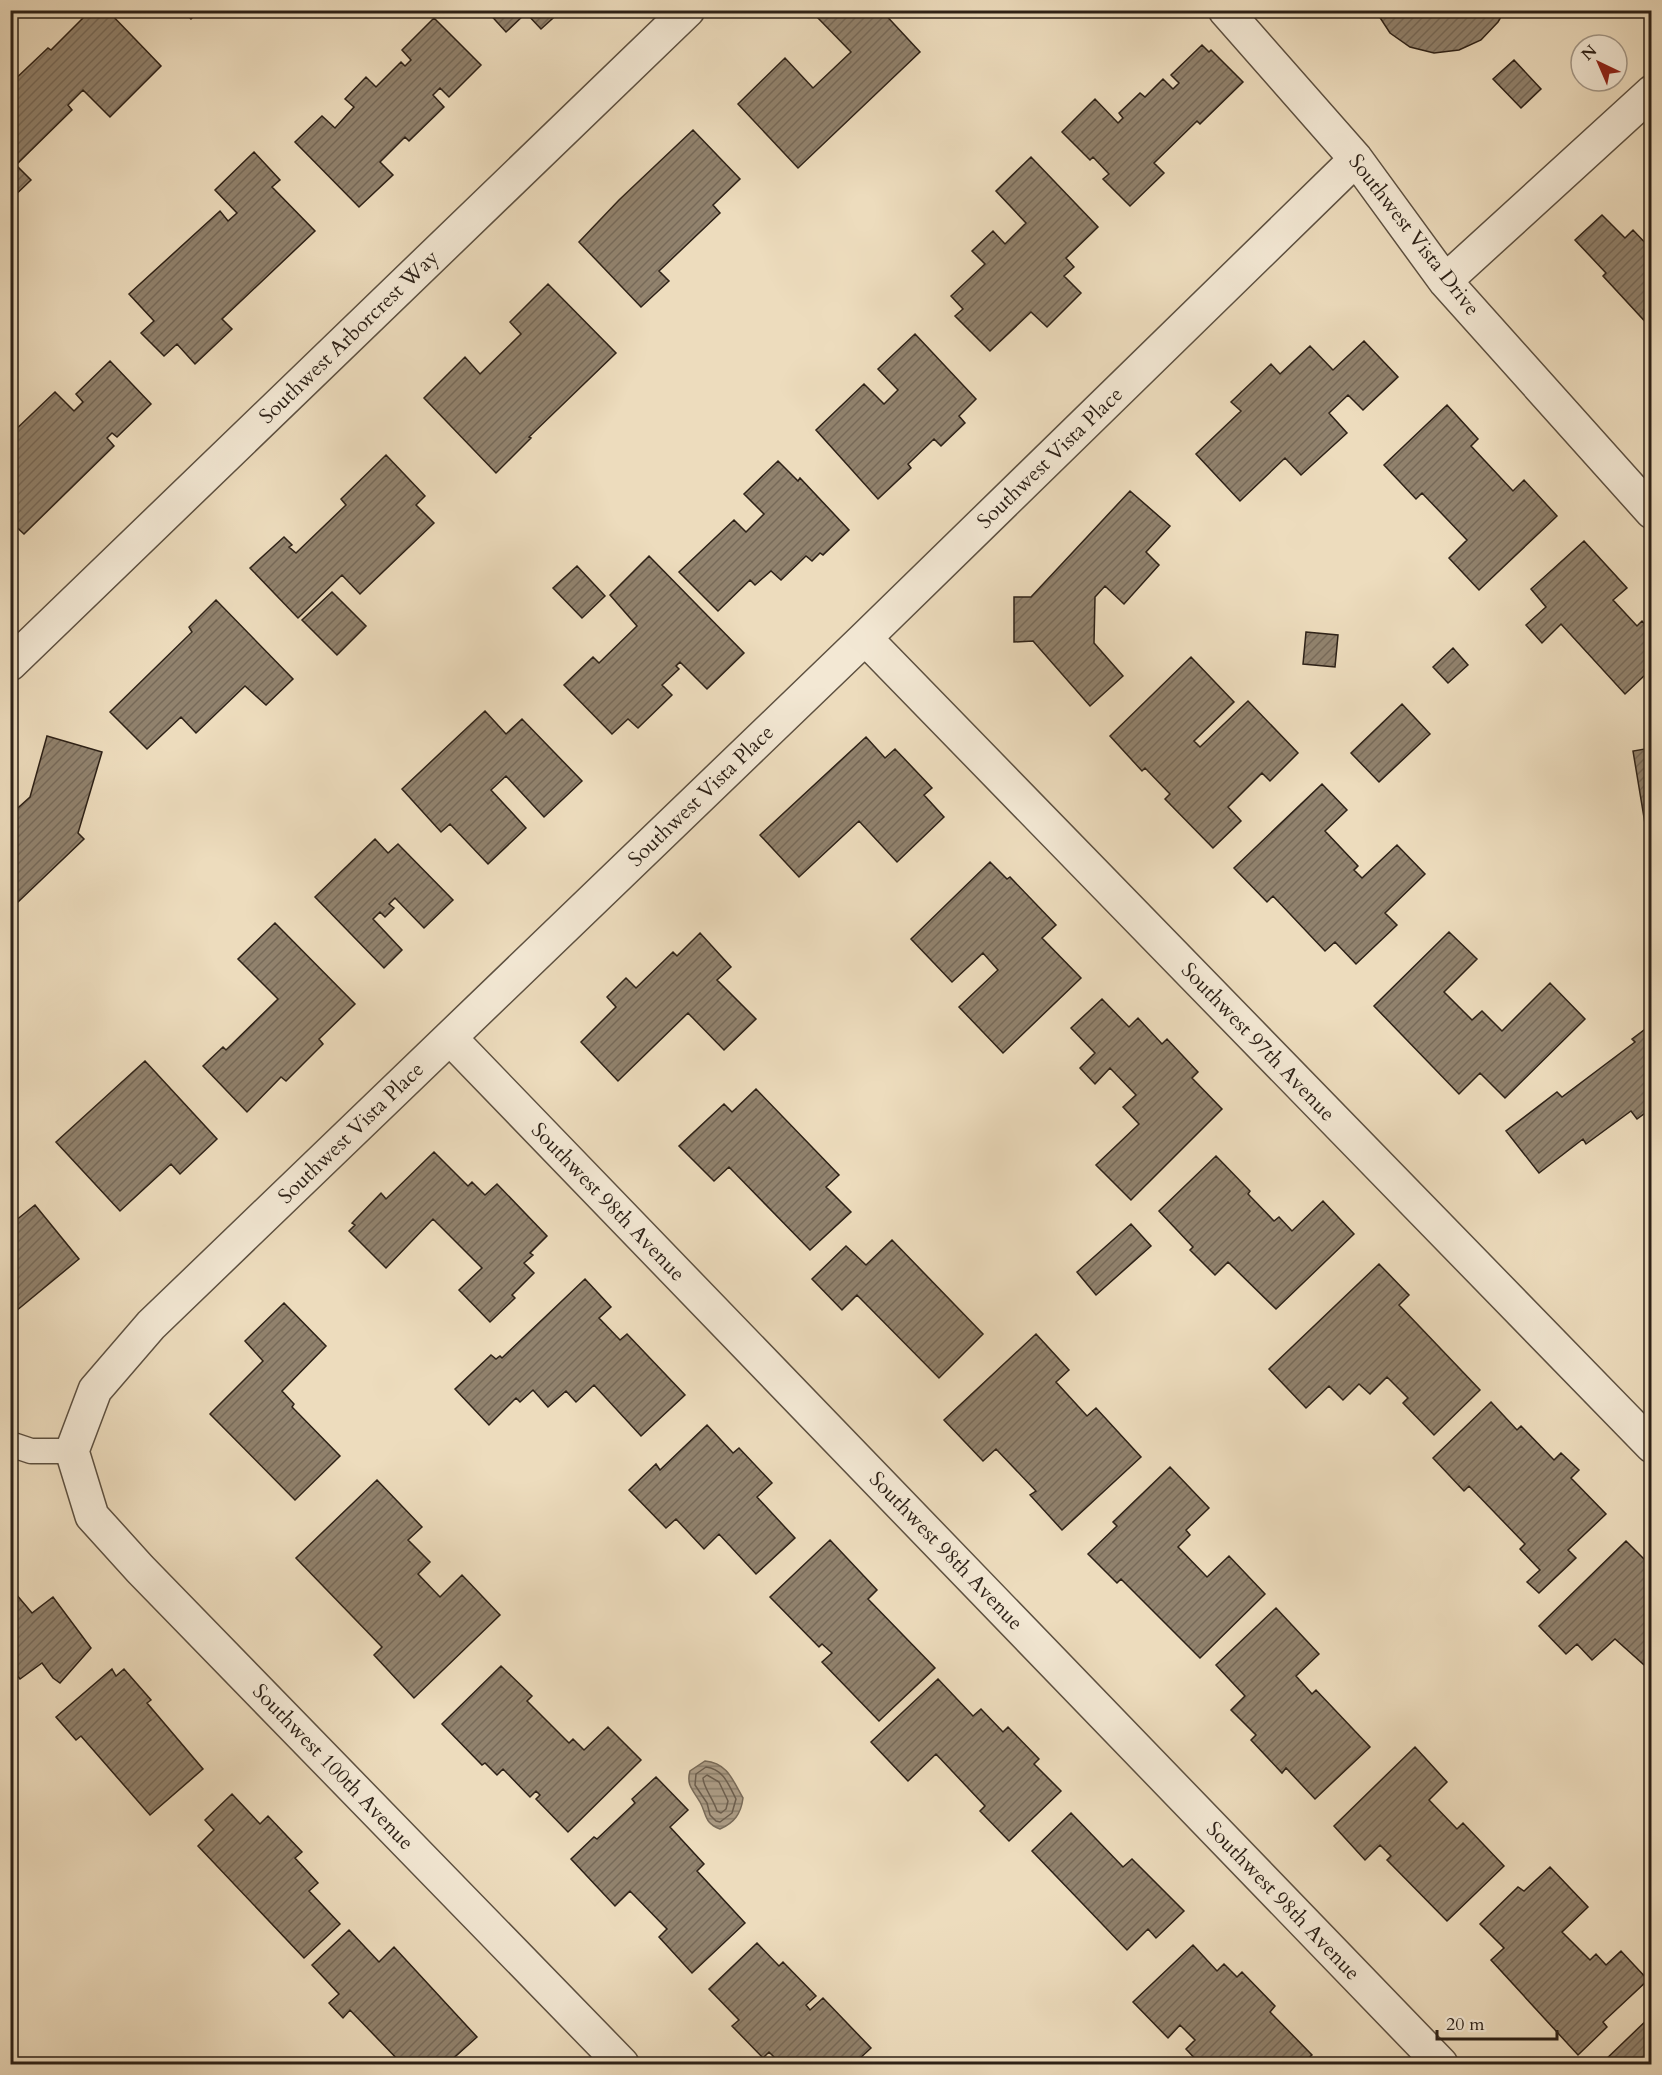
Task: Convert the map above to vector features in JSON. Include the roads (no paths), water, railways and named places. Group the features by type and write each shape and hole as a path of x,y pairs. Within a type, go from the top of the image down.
{"street":[{"name":"Southwest Arborcrest Way","path":"10,664 688,10"},
{"name":"Southwest Vista Drive","path":"1225,10 1356,159 1445,281 1652,512"},
{"path":"1445,281 1652,92"},
{"name":"Southwest Vista Place","path":"72,1451 95,1390 151,1325 865,638 1356,159"},
{"name":"Southwest 97th Avenue","path":"865,638 1652,1446"},
{"name":"Southwest 98th Avenue","path":"450,1038 1441,2064"},
{"name":"Southwest 100th Avenue","path":"72,1451 92,1516 140,1569 622,2064"}],"lane":[{"path":"10,1444 31,1451 72,1451"}],"water":[{"path":"705,1761 713,1762 724,1769 733,1779 743,1798 741,1809 736,1817 720,1829 708,1821 690,1784 690,1771"}]}
